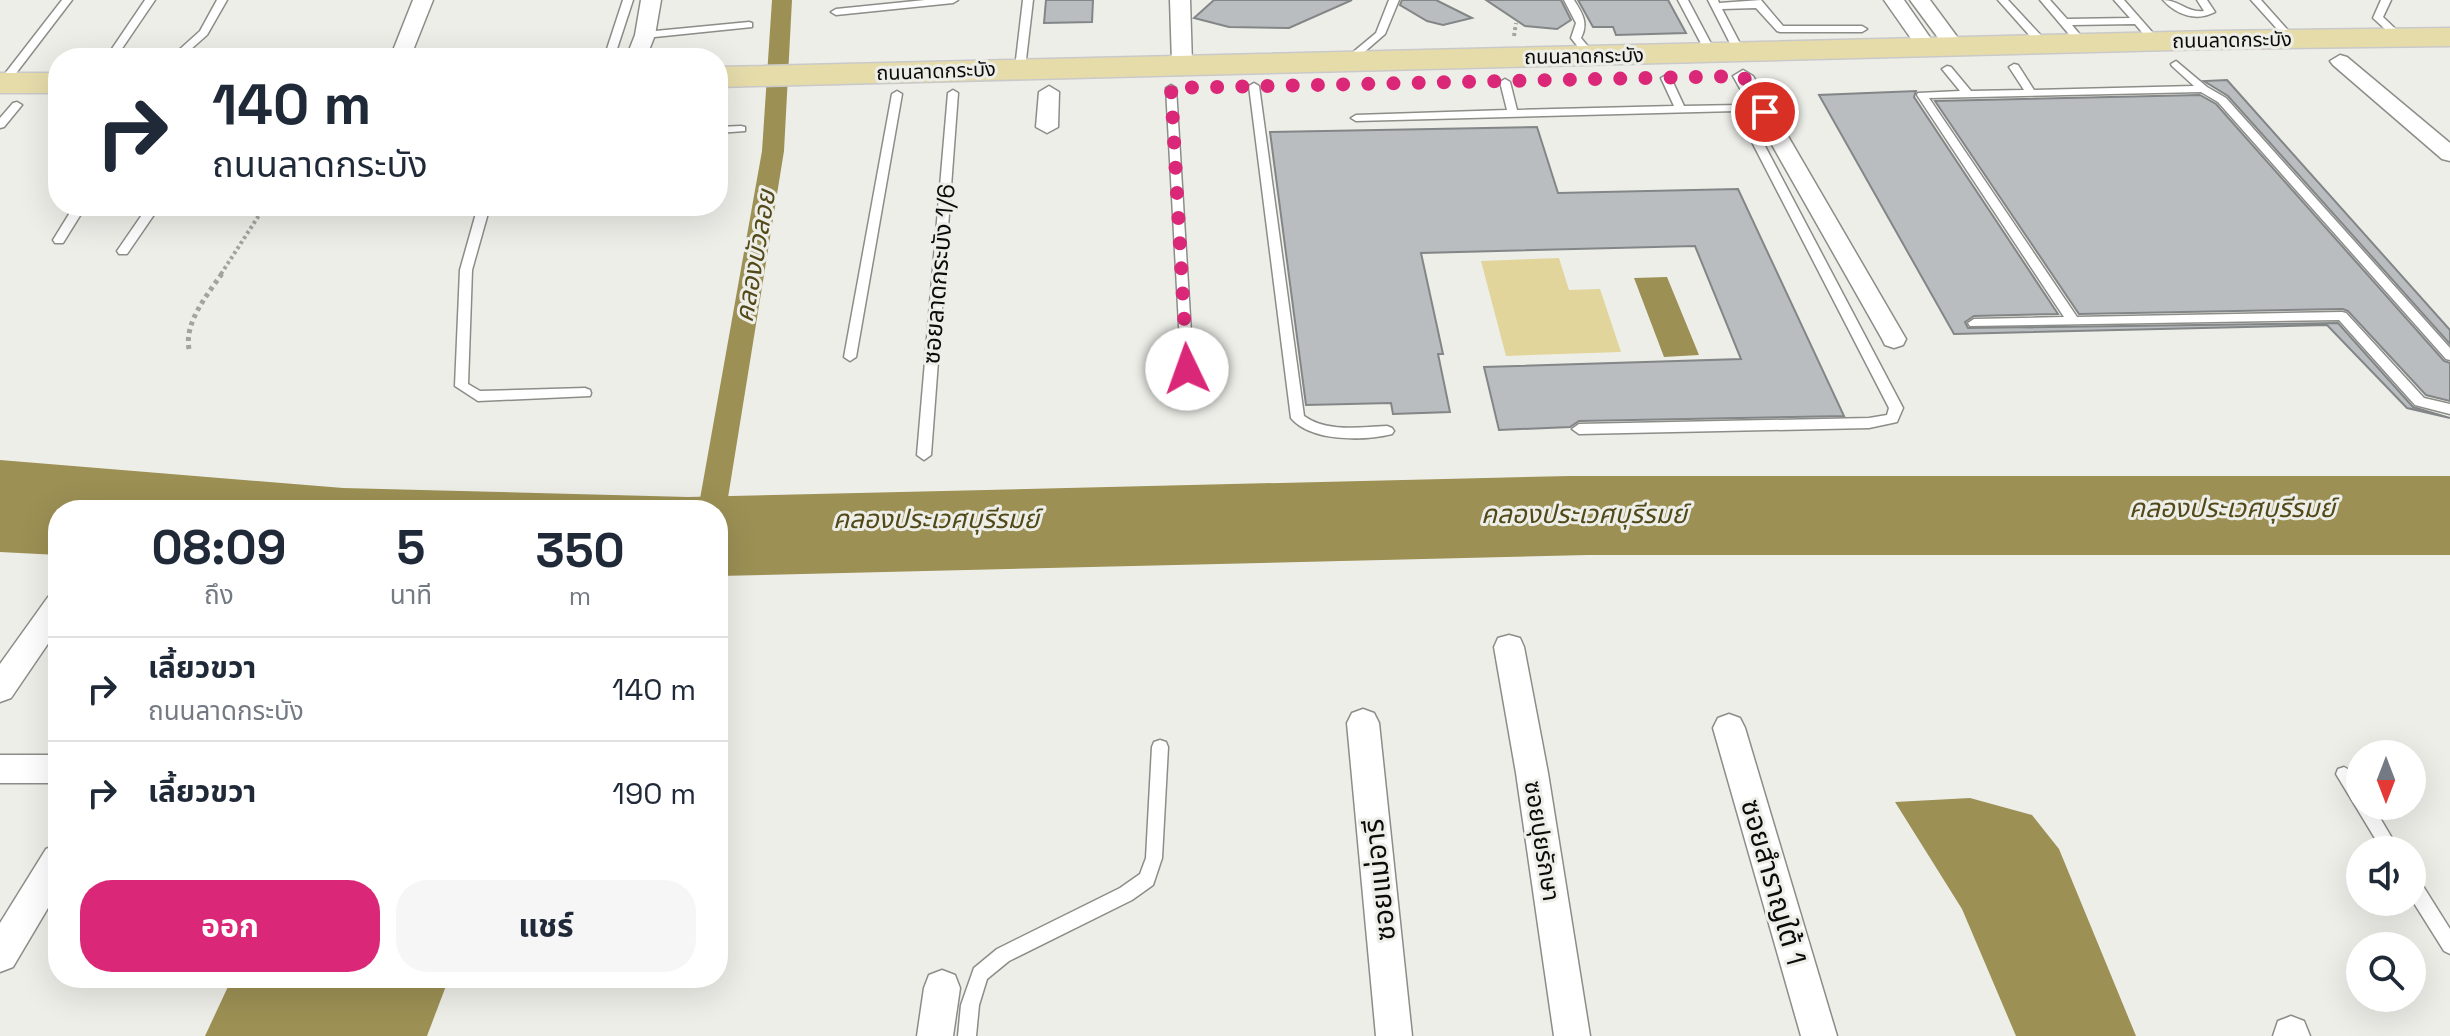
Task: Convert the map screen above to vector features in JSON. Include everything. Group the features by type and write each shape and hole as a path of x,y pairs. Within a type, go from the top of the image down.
{"main road":[{"name":"ถนนลาดกระบัง","path":"728,96 1020,68 1177,76 1363,72 1591,56 1731,61 1943,54 2063,36 2340,61 2450,60"},
{"name":"ถนนลาดกระบัง","path":"1943,54 2022,80 2156,42 2450,37"},
{"name":"ถนนลาดกระบัง","path":"728,77 860,84 897,94 1049,92 1177,76 1254,86 1363,72 1505,82 1666,78 1731,61"},
{"path":"4,101 48,86"},
{"path":"4,101 48,104"}],"street":[{"path":"404,48 423,0"},
{"path":"640,48 651,0"},
{"path":"1177,76 1180,0"},
{"path":"1894,0 1943,54"},
{"path":"1920,0 1943,54"},
{"path":"1731,61 1894,339"},
{"path":"2340,61 2450,154"},
{"path":"1047,127 1049,92"},
{"path":"0,689 48,619"},
{"name":"ซอยปุยรักษา","path":"1509,647 1532,773 1572,1036"},
{"name":"ซอยแม่อารี","path":"1363,723 1394,1036"},
{"name":"ซอยสำราญใต้ 1","path":"1729,728 1819,1036"},
{"path":"0,769 48,769"},
{"path":"4,944 45,904"},
{"path":"935,1036 942,988"}],"lane":[{"path":"4,101 67,0"},
{"path":"117,48 150,0"},
{"path":"187,48 204,33 222,0"},
{"path":"612,48 628,0"},
{"path":"836,12 953,0"},
{"path":"1020,68 1028,0"},
{"path":"1363,72 1357,53 1380,34 1394,0"},
{"path":"1569,0 1580,18 1582,29 1576,38 1591,56"},
{"path":"1683,0 1731,61"},
{"path":"2003,0 2063,36"},
{"path":"2045,0 2063,36"},
{"path":"2119,0 2203,89 2222,100 2450,356"},
{"path":"2168,0 2182,12 2194,15 2210,12 2202,0"},
{"path":"2256,0 2291,39"},
{"path":"1731,61 1715,3 1757,2 1780,29 1862,29"},
{"path":"2385,2 2378,18 2400,38"},
{"path":"645,35 749,25"},
{"path":"1943,54 1968,94"},
{"path":"1177,76 1189,398"},
{"path":"1666,78 1680,109"},
{"path":"2073,321 1922,95 1968,94 2022,80 2203,89"},
{"path":"1505,82 1513,113"},
{"path":"1254,86 1298,418 1308,428 1322,431 1387,431"},
{"name":"ซอยลาดกระบัง 1/6","path":"924,455 953,93"},
{"path":"850,357 897,94"},
{"path":"1356,118 1740,108 1896,408 1892,419 1869,423 1579,429"},
{"path":"728,130 741,129"},
{"path":"59,240 74,216"},
{"path":"123,251 147,216"},
{"path":"481,216 466,270 461,386 478,396 585,393"},
{"path":"1974,323 2342,316 2420,402 2450,409"},
{"path":"967,1036 970,1005 980,974 1003,955 1126,894 1147,879 1154,858 1160,747"},
{"path":"2426,906 2450,945"}],"path":[{"path":"189,349 187,337 200,307 259,216"}],"shaded area":[{"path":"1559,258 1569,290 1600,289 1621,352 1506,356 1481,261"}],"water":[{"path":"1667,277 1699,355 1664,357 1634,278"},
{"name":"คลองประเวศบุรีรมย์","path":"0,460 343,488 688,497 1569,476 2450,476 2450,555 1588,555 728,576 728,500 48,500 48,554 0,552"},
{"path":"1970,798 2032,815 2059,849 2136,1036 2016,1036 1962,909 1895,802"},
{"path":"227,988 445,988 427,1036 205,1036"}],"building":[{"path":"1046,0 1093,0 1092,22 1044,23"},
{"path":"1214,0 1352,0 1289,28 1229,27 1194,18"},
{"path":"1402,0 1436,0 1472,18 1443,25 1427,21 1400,5"},
{"path":"1486,0 1561,0 1571,20 1557,29 1525,26"},
{"path":"1578,0 1668,0 1686,33 1616,35 1613,27 1593,27"},
{"path":"2227,80 2450,330 2450,344 2228,96 2204,81"},
{"path":"1916,91 1914,97 2058,314 1974,316 1965,322 1968,328 2338,323 2413,407 2450,418 2407,408 2327,325 1954,334 1819,95"},
{"path":"2200,95 2216,104 2444,361 2450,363 2450,401 2426,395 2343,309 2079,314 1935,101"},
{"path":"1537,127 1558,193 1738,189 1844,416 1579,421 1570,427 1499,430 1484,367 1741,359 1695,246 1421,253 1443,354 1438,354 1450,412 1393,414 1391,403 1306,405 1270,132"}],"waterway":[{"name":"คลองบัวลอย","path":"714,500 773,151 782,0"}],"route":[{"path":"1187,369 1171,88 1743,76 1765,112"}]}
